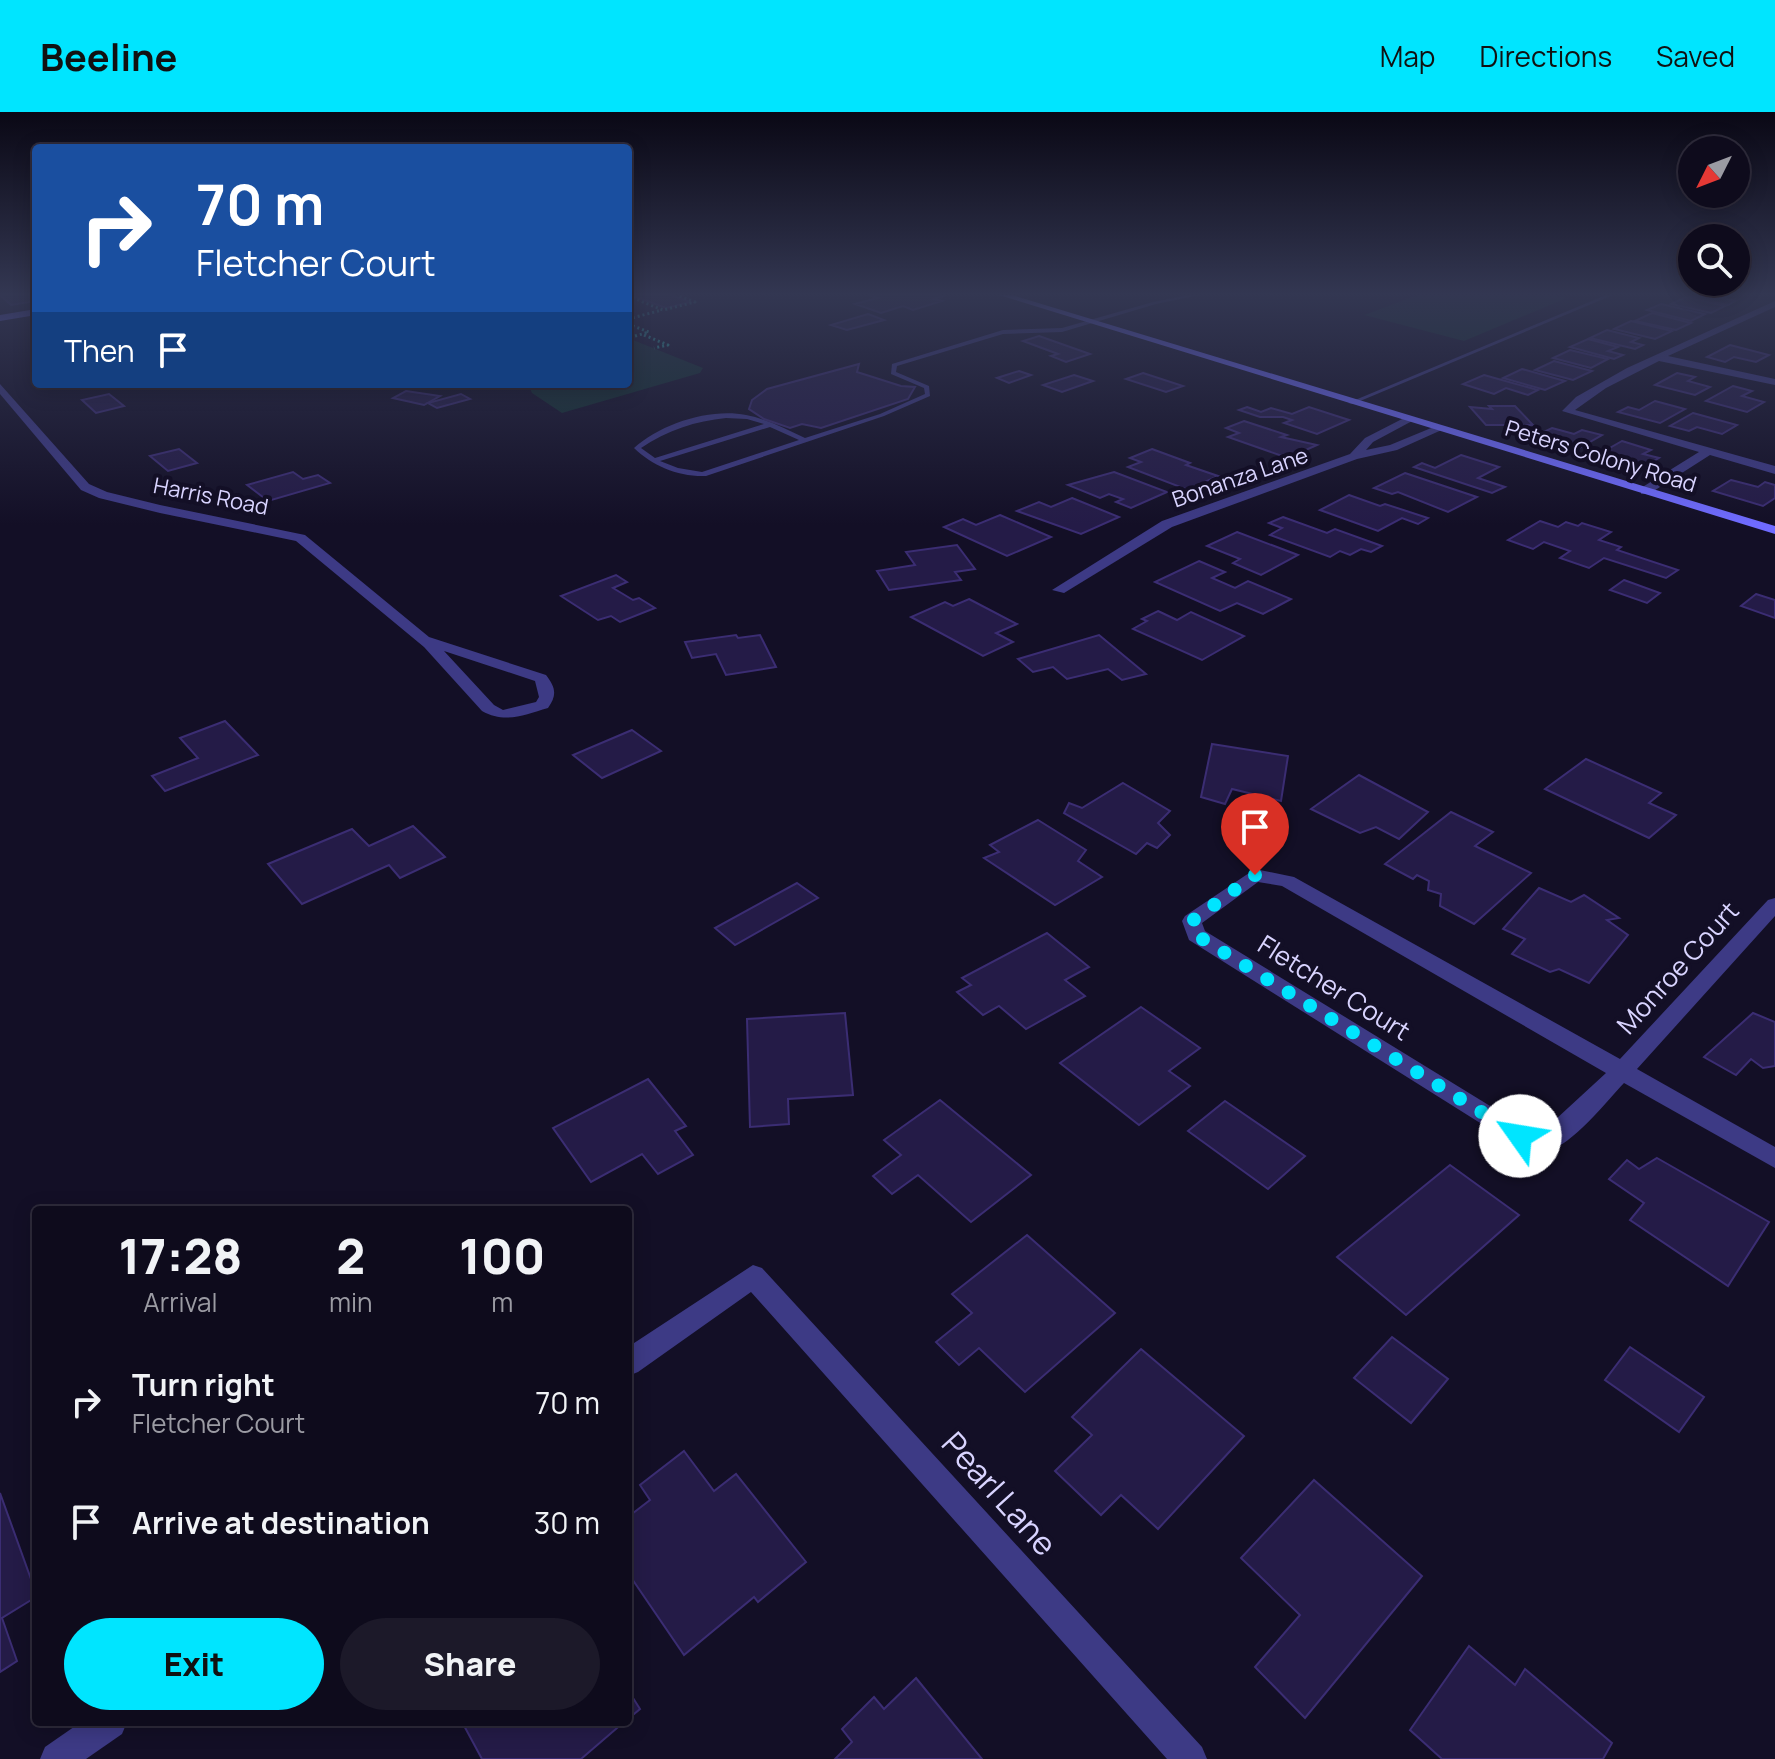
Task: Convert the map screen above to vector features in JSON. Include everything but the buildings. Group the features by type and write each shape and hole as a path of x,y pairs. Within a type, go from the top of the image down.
{"street":[{"name":"Peters Colony Road","path":"1250,372 1775,530"},
{"path":"1633,372 1574,401 1567,411 1775,470"},
{"path":"1727,372 1775,382"},
{"name":"Harris Road","path":"0,387 85,487 103,495 160,509 300,538 425,640 488,708 499,714 523,712 542,705 547,697 547,687 541,678 425,640"},
{"name":"Bonanza Lane","path":"1354,456 1369,440 1408,420"},
{"name":"Bonanza Lane","path":"1059,590 1167,524 1354,456 1393,448 1440,428"},
{"path":"1645,491 1708,451"},
{"name":"Fletcher Court","path":"1623,1070 1568,1125 1547,1141 1520,1136 1196,935 1192,921 1255,875 1287,881 1623,1070 1775,1158"},
{"name":"Monroe Court","path":"1623,1070 1775,904"},
{"name":"Pearl Lane","path":"632,1360 753,1276 1190,1759"},
{"path":"57,1759 104,1726"}],"lane":[{"path":"804,440 737,416 707,419 651,436 637,448 653,461 682,474 703,474 804,440 928,395 927,387 893,372"},
{"path":"1351,403 1426,372"},
{"path":"653,461 769,425"}],"green space":[{"path":"632,372 701,372 562,413 532,393 530,388 632,388"}],"route":[{"path":"1255,875 1192,921 1196,935 1520,1136"}]}
